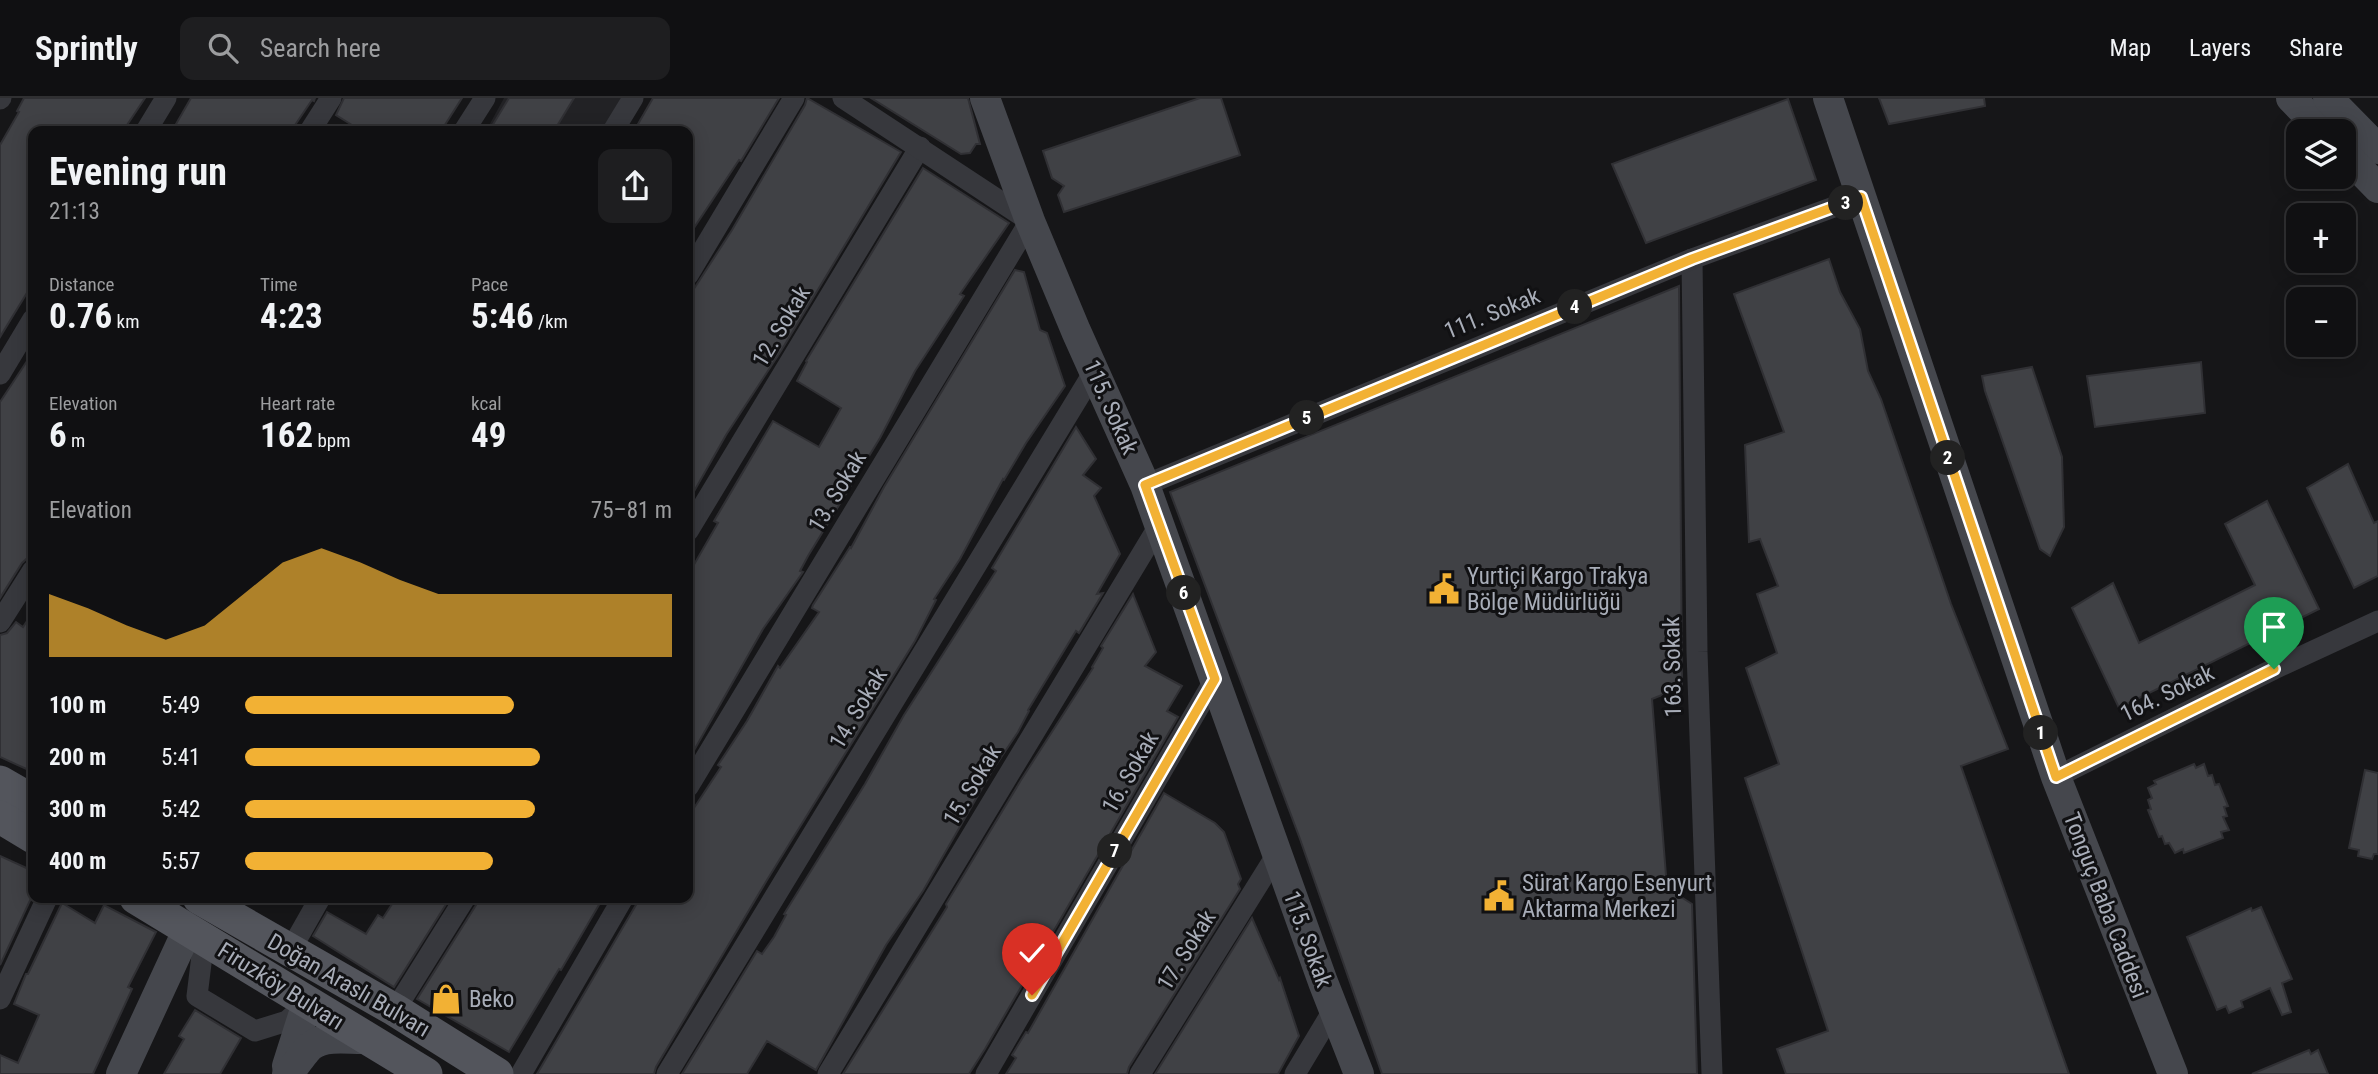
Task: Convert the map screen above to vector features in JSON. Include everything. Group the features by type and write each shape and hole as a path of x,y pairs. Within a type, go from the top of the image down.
{"main road":[{"path":"0,782 28,798"},
{"path":"0,817 28,834"},
{"name":"Firuzköy Bulvarı","path":"144,903 426,1074"},
{"name":"Doğan Araslı Bulvarı","path":"208,903 395,1010 497,1074"}],"street":[{"path":"149,126 166,98"},
{"path":"313,126 331,98"},
{"path":"467,126 485,98"},
{"path":"616,126 633,98"},
{"path":"693,267 794,98"},
{"path":"843,98 1030,221"},
{"name":"115. Sokak","path":"985,98 1030,221 1160,524 1277,854 1359,1074"},
{"name":"Tonguç Baba Caddesi","path":"1828,98 2056,777 2173,1074"},
{"path":"2291,98 2311,119"},
{"path":"2328,98 2378,149"},
{"name":"12. Sokak","path":"693,523 920,147"},
{"path":"2356,165 2378,188"},
{"name":"111. Sokak","path":"1145,485 1692,259 1861,197"},
{"name":"13. Sokak","path":"693,780 1030,221"},
{"name":"163. Sokak","path":"1692,259 1697,652 1712,1074"},
{"path":"0,374 28,327"},
{"name":"14. Sokak","path":"667,1074 1095,370"},
{"name":"15. Sokak","path":"828,1074 1160,524"},
{"path":"0,622 28,578"},
{"name":"164. Sokak","path":"2056,777 2274,669 2378,621"},
{"name":"16. Sokak","path":"986,1074 1215,679"},
{"name":"17. Sokak","path":"1140,1074 1277,854"},
{"path":"0,999 45,903"},
{"path":"290,951 317,903"},
{"path":"395,1010 462,903"},
{"path":"521,1074 620,903"},
{"path":"196,934 197,996 255,1031 287,1021 307,1003"},
{"path":"121,1074 196,934"},
{"path":"286,1074 307,1003"},
{"path":"1295,1074 1334,1009"},
{"path":"286,1074 298,1064 307,1049 321,1040 366,1040"}],"shaded area":[{"path":"504,98 621,98 605,126 489,126"}],"building":[{"path":"24,98 145,98 126,126 28,126 28,291 0,337 0,145 19,112 17,111"},
{"path":"191,98 315,98 294,126 175,126"},
{"path":"344,98 462,98 444,126 352,126 336,115"},
{"path":"509,98 574,98 557,126 492,126"},
{"path":"653,98 779,98 741,161 739,160 693,229 693,126 637,126"},
{"path":"807,98 901,152 781,351 726,435 693,493 693,290 732,230"},
{"path":"871,98 968,98 980,144 976,144 970,153 961,154"},
{"path":"1200,98 1221,98 1240,155 1064,212 1058,195 1064,186 1052,178 1043,151"},
{"path":"1879,98 1984,98 1985,106 1889,124"},
{"path":"1788,99 1816,180 1646,243 1612,164"},
{"path":"923,168 1009,223 960,294 964,296 915,371 880,438 808,556 800,571 803,572 763,629 693,752 693,566 718,523 714,521 773,421 819,447 841,408 797,381 806,361"},
{"path":"1829,259 1840,292 1860,329 1868,371 1881,399 1951,604 2008,749 1961,766 2069,1074 1786,1074 1777,1049 1828,1031 1745,778 1779,764 1746,668 1777,653 1757,594 1778,586 1760,539 1749,542 1745,445 1784,432 1734,294"},
{"path":"1015,270 1024,272 1040,330 1047,333 1065,386 1003,479 960,559 934,599 936,600 915,641 767,880 654,1074 537,1074 637,903 693,903 693,809 721,767 718,765 778,666 780,668 819,612 812,608 813,605 851,548 884,487"},
{"name":"Yurtiçi Kargo Trakya Bölge Müdürlüğü","path":"1679,286 1682,687 1652,699 1667,888 1692,904 1697,1074 1382,1074 1300,839 1170,492"},
{"path":"28,360 28,558 0,598 0,402"},
{"path":"2201,362 2205,413 2095,427 2087,376"},
{"path":"2032,367 2062,457 2064,527 2050,556 2040,549 1982,376"},
{"path":"1076,427 1096,459 1083,475 1101,488 1094,496 1120,554 1097,594 1103,593 1079,633 1076,631 1028,710 1018,732 992,771 923,891 886,945 816,1070 767,1041 747,1074 682,1074 757,951 762,954 774,937 786,915 784,914 865,784 904,715 996,571 992,568"},
{"path":"2348,464 2374,523 2378,521 2378,576 2354,588 2307,488"},
{"path":"2267,501 2319,609 2119,708 2072,608 2113,583 2139,643 2255,585 2225,524"},
{"path":"1133,594 1156,652 1145,666 1182,686 1167,711 1178,717 985,1049 969,1074 843,1074 947,907 946,904 1021,780 1093,668 1103,648 1101,646"},
{"path":"28,620 28,770 0,757 0,635 7,633 16,622 23,627"},
{"path":"2194,764 2196,768 2204,764 2208,776 2212,775 2215,785 2219,784 2228,806 2224,807 2227,816 2223,817 2229,830 2221,832 2223,838 2184,853 2183,849 2175,853 2169,843 2165,844 2162,836 2159,837 2148,810 2151,809 2148,800 2152,798 2148,788 2156,784 2154,781"},
{"path":"2365,770 2378,773 2378,854 2374,854 2372,859 2358,856 2359,850 2349,848"},
{"path":"1164,793 1215,823 1224,832 1241,879 1238,884 1240,889 1127,1074 1006,1074 1016,1058 1012,1055 1026,1032 1028,1033"},
{"path":"0,856 28,869 29,903 0,965"},
{"path":"62,903 95,923 104,905 156,932 128,987 132,989 93,1074 0,1074 0,1055 18,1063 39,1015 14,1004"},
{"path":"393,903 447,903 394,987 313,936 327,912 366,934 378,915 383,918"},
{"path":"600,903 509,1052 417,999 476,905"},
{"path":"2261,907 2292,979 2282,983 2291,1012 2282,1015 2270,988 2241,1001 2243,1007 2229,1013 2226,1006 2217,1010 2187,937 2251,908 2252,911"},
{"path":"1252,918 1279,980 1280,978 1299,1036 1278,1074 1155,1074"},
{"path":"195,1010 241,1038 220,1074 164,1074 184,1039 179,1036"},
{"path":"2309,1050 2311,1054 2318,1050 2328,1074 2252,1074"}],"place":[{"name":"Yurtiçi Kargo Trakya Bölge Müdürlüğü","path":"1444,589"},
{"name":"Sürat Kargo Esenyurt Aktarma Merkezi","path":"1499,896"},
{"name":"Beko","path":"446,999"}],"route":[{"path":"1032,995 1215,679 1145,485 1692,259 1861,197 2056,777 2274,669"}]}
